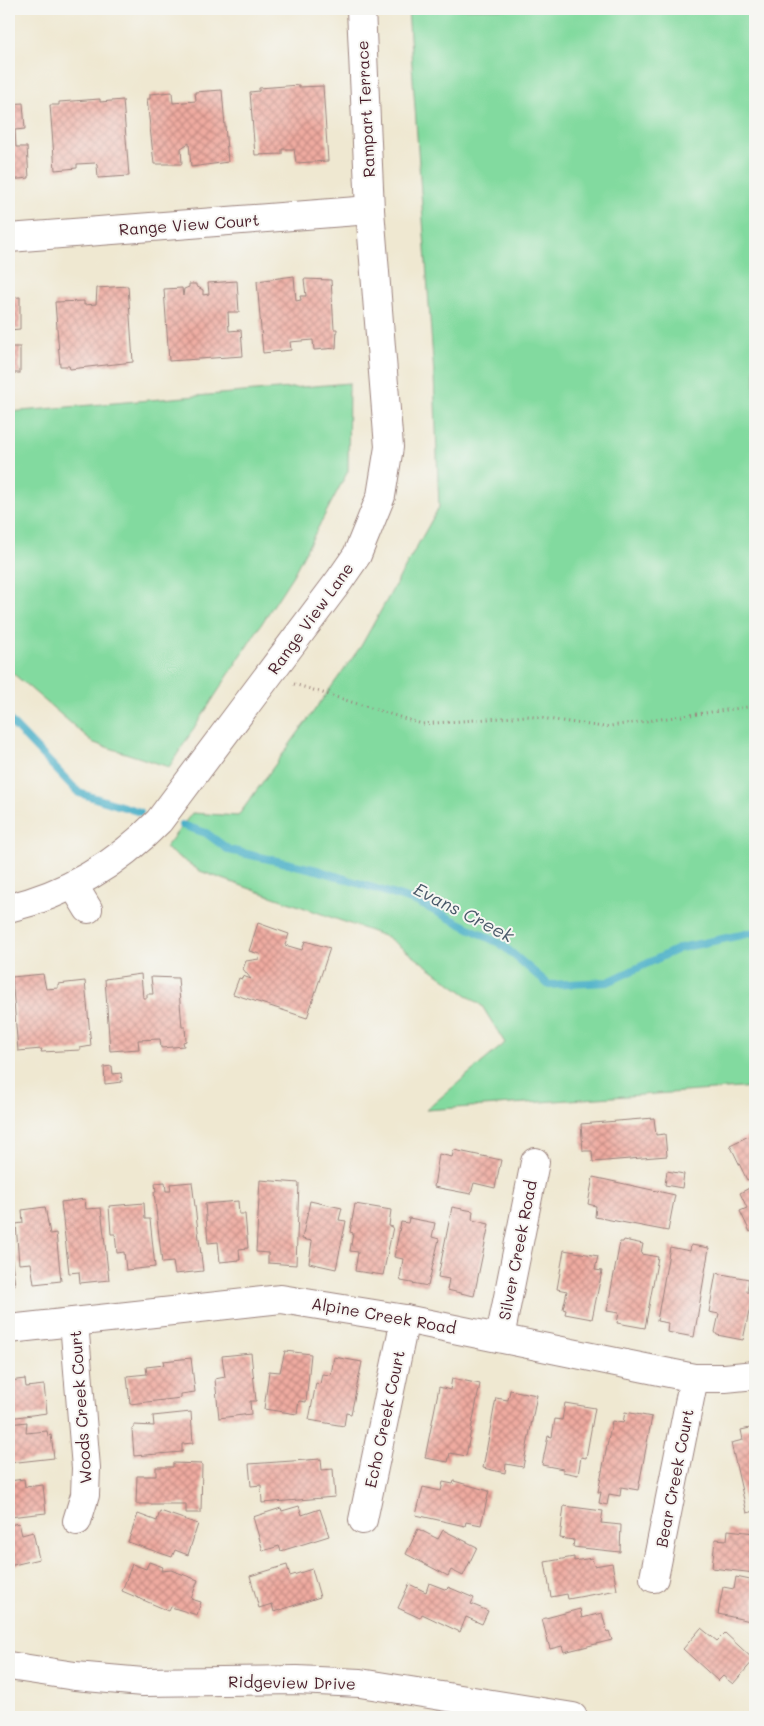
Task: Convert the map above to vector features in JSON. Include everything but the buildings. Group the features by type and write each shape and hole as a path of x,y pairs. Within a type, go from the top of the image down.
{"street":[{"name":"Rampart Terrace","path":"361,9 370,210"},
{"name":"Range View Court","path":"9,238 370,210"},
{"name":"Range View Lane","path":"9,908 38,901 74,886 135,846 159,821 357,555 381,496 389,447 370,210"},
{"path":"74,886 88,909"},
{"name":"Silver Creek Road","path":"500,1337 535,1162"},
{"name":"Alpine Creek Road","path":"9,1329 281,1298 500,1337 694,1378 725,1378 755,1374"},
{"name":"Echo Creek Court","path":"363,1520 405,1319"},
{"name":"Woods Creek Court","path":"74,1322 86,1468 85,1495 78,1521"},
{"name":"Bear Creek Court","path":"654,1578 694,1378"},
{"name":"Ridgeview Drive","path":"9,1666 75,1676 143,1682 305,1680 360,1683 573,1717"}],"path":[{"path":"268,676 422,724 527,716 602,727 755,706"}],"green space":[{"path":"408,9 755,9 755,1087 426,1110 505,1043 482,1006 387,937 200,871 165,848 192,813 238,816 361,646 439,507 434,375"},
{"path":"349,383 348,471 293,575 169,767 94,743 9,670 9,412"}],"waterway":[{"name":"Evans Creek","path":"9,720 79,793 140,812"},
{"name":"Evans Creek","path":"182,825 206,833 229,850 317,870 417,902 501,944 549,985 608,982 680,948 755,932"}]}
